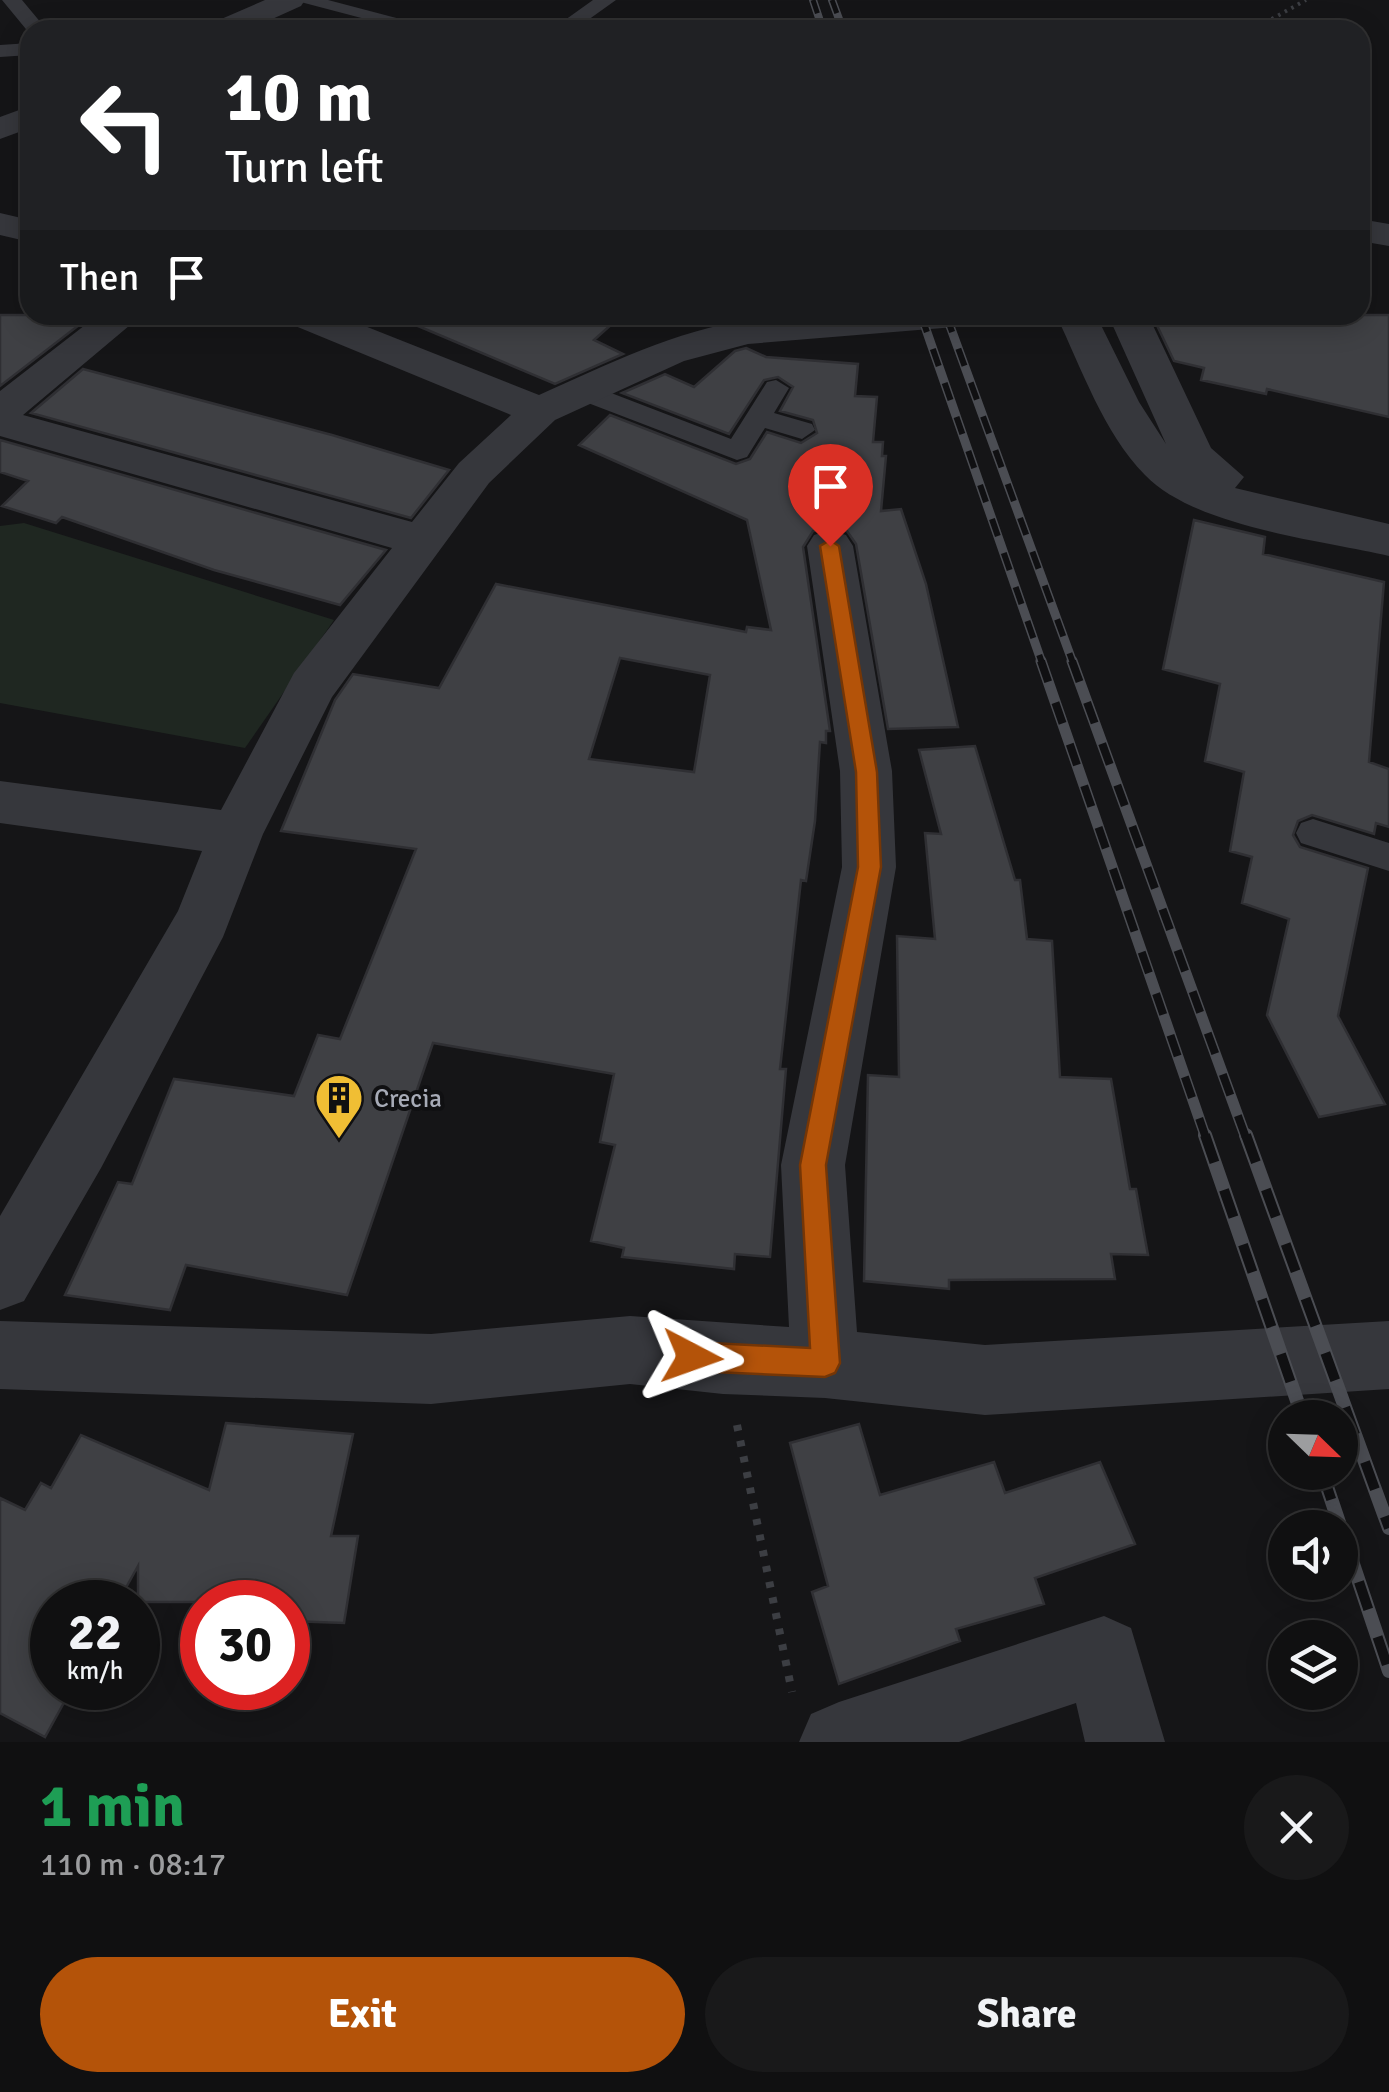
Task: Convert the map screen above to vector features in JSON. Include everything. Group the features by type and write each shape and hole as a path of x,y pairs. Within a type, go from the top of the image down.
{"street":[{"path":"245,20 290,0"},
{"path":"0,412 109,325"},
{"path":"332,325 562,402"},
{"path":"0,1277 79,1147 203,920 236,834 312,686 474,473 562,402 670,352 747,332 822,325"},
{"path":"1081,325 1131,426 1174,477 1202,492 1389,540"},
{"path":"1133,325 1193,456 1280,513"},
{"path":"0,422 420,540"},
{"path":"825,1363 813,1165 869,867 866,772 830,546"},
{"path":"0,802 236,834"},
{"path":"0,1354 432,1369 630,1350 723,1360 825,1363 986,1380 1389,1355"},
{"path":"839,1742 1104,1655 1125,1742"}],"lane":[{"path":"12,0 29,20"},
{"path":"303,0 389,20"},
{"path":"582,20 606,0"},
{"path":"562,402 737,452 776,388"},
{"path":"759,417 802,430"},
{"path":"1313,833 1389,857"}],"path":[{"path":"1270,20 1306,0"},
{"path":"743,1452 789,1676"}],"shaded area":[{"path":"24,523 334,620 245,748 0,703 0,526"}],"building":[{"path":"0,315 20,315 20,325 79,325 0,386"},
{"path":"1370,315 1389,315 1389,417 1267,389 1266,394 1201,380 1204,368 1174,361 1157,325 1370,325"},
{"path":"416,325 611,325 594,340 623,354 555,384"},
{"path":"746,348 766,357 858,364 855,396 877,397 873,442 883,442 882,456 886,456 881,511 901,509 926,584 958,727 888,729 856,544 847,531 831,526 813,531 803,547 830,731 826,731 826,743 820,742 815,821 806,881 801,880 780,1069 786,1069 770,1257 735,1254 734,1269 622,1257 624,1248 591,1241 615,1145 600,1142 614,1074 433,1043 347,1295 186,1265 170,1310 65,1295 118,1182 132,1184 174,1079 294,1096 318,1035 340,1039 416,849 281,831 335,700 353,674 439,688 496,584 746,632 747,627 771,630 747,520 579,445 610,415 736,464 750,459 767,432 801,443 817,433 813,420 780,411 793,387 778,377 764,380 729,434 622,393 665,374 694,387 735,351","holes":["620,658 710,675 694,772 589,759"]},
{"path":"83,369 449,470 411,518 31,413"},
{"path":"0,440 386,550 340,605 214,570 62,517 56,523 2,506 28,481 0,472"},
{"path":"1194,520 1265,537 1263,554 1384,582 1369,762 1389,769 1389,827 1376,823 1374,834 1312,815 1298,821 1293,835 1300,847 1368,868 1338,1016 1385,1104 1319,1117 1267,1015 1289,919 1242,903 1252,857 1230,851 1244,772 1205,761 1220,684 1163,669"},
{"path":"975,746 1015,880 1020,880 1027,939 1052,941 1060,1077 1111,1079 1130,1189 1136,1189 1148,1255 1111,1254 1115,1279 949,1280 949,1289 864,1281 868,1075 899,1077 897,936 935,939 925,833 941,834 919,750"},
{"path":"226,1423 353,1434 331,1536 358,1536 344,1623 310,1622 310,1580 180,1580 180,1602 160,1602 160,1580 138,1580 138,1566 130,1580 30,1580 30,1710 60,1710 45,1737 0,1713 0,1498 25,1510 41,1483 51,1488 81,1435 209,1490"},
{"path":"859,1424 880,1495 994,1462 1005,1493 1100,1462 1135,1544 1035,1578 1044,1604 956,1629 960,1641 839,1684 812,1592 828,1586 790,1443"}],"railway":[{"path":"813,0 820,20"},
{"path":"832,0 839,20"},
{"path":"924,325 1042,663"},
{"path":"950,325 1073,663"},
{"path":"1041,661 1206,1138"},
{"path":"1072,661 1246,1138"},
{"path":"1205,1135 1297,1400"},
{"path":"1246,1135 1389,1528"},
{"path":"1328,1490 1389,1671"}],"place":[{"name":"Crecia","path":"339,1140"}],"route":[{"path":"692,1357 825,1363 813,1165 869,867 866,772 830,546"}]}
